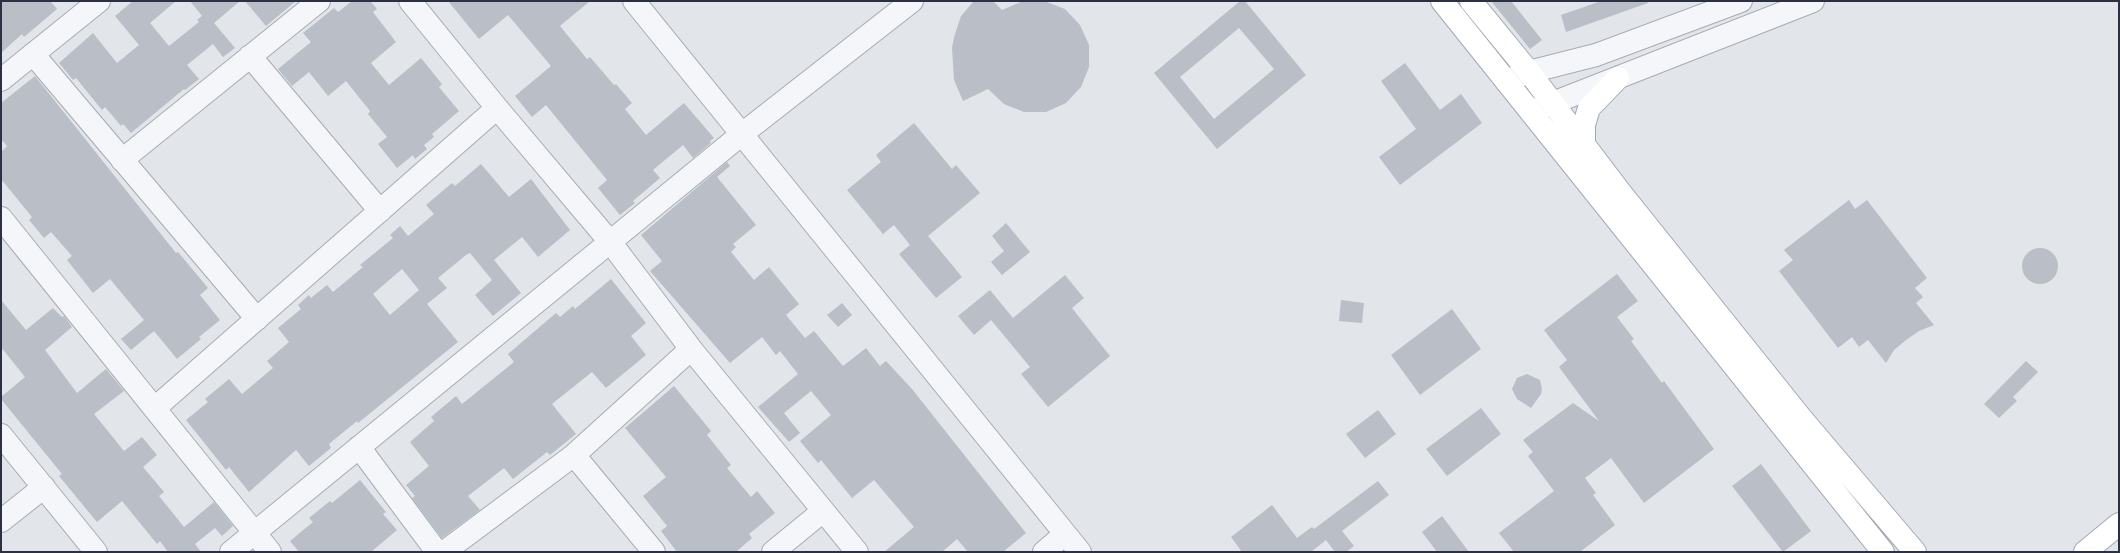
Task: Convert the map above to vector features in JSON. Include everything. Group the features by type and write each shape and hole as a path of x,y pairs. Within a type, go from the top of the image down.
{"main road":[{"path":"1442,1 1883,552"},
{"path":"1471,1 1529,72 1584,145 1801,418 1915,552"},
{"path":"1584,145 1584,125 1589,108 1618,78"},
{"path":"2085,552 2119,524"}],"street":[{"path":"1,80 99,1"},
{"path":"122,160 319,1"},
{"path":"410,1 497,108 611,243 691,349 857,552"},
{"path":"634,1 1080,552"},
{"path":"231,552 484,344 611,243 742,134 912,1"},
{"path":"1506,81 1529,72 1596,55 1741,1"},
{"path":"1531,112 1813,1"},
{"path":"33,54 258,318"},
{"path":"250,56 380,212"},
{"path":"155,408 497,108"},
{"path":"1,218 270,552"},
{"path":"444,552 574,455 691,349"},
{"path":"1,436 96,552"},
{"path":"359,447 437,552"},
{"path":"574,455 654,552"},
{"path":"1,522 44,487"},
{"path":"773,552 823,511"},
{"path":"1044,552 1065,534"}],"building":[{"path":"1,1 50,1 57,9 24,37 22,34 1,53"},
{"path":"133,1 176,1 150,23 169,46 199,22 197,20 202,16 190,1 240,1 214,23 235,48 223,57 213,44 187,65 199,79 185,90 184,89 131,133 123,124 121,126 105,107 102,110 76,78 73,80 59,63 93,33 117,63 139,45 115,16"},
{"path":"245,1 296,1 266,26"},
{"path":"352,1 370,1 377,9 373,12 396,42 371,63 389,85 421,58 442,84 439,87 459,111 432,134 434,137 424,145 427,149 415,159 413,155 397,168 378,144 387,137 368,114 370,111 346,81 328,96 309,72 292,86 278,69 311,42 303,33 334,8 338,12"},
{"path":"448,1 590,1 560,26 587,59 590,57 632,103 625,109 646,135 684,103 714,138 710,141 711,143 693,158 683,145 653,170 660,178 633,201 635,203 620,215 598,188 607,180 546,105 532,117 515,96 551,66 508,15 479,39"},
{"path":"974,1 993,1 1002,10 1023,1 1044,1 1065,9 1080,25 1089,45 1089,67 1081,87 1066,103 1046,112 1024,112 1004,104 988,89 963,101 954,80 952,48 961,16"},
{"path":"1240,1 1245,1 1306,75 1217,149 1154,73","holes":["1239,28 1274,69 1214,119 1180,77"]},
{"path":"1491,1 1511,1 1542,40 1530,49"},
{"path":"1601,1 1647,1 1648,3 1566,32 1561,15"},
{"path":"1405,63 1440,110 1461,94 1482,123 1400,185 1379,157 1416,129 1381,81"},
{"path":"35,76 176,253 178,252 208,288 200,295 220,320 199,337 201,339 177,359 154,331 131,350 121,339 144,320 110,279 93,293 67,260 72,256 51,232 44,238 29,220 32,217 1,179 1,152 7,146 1,139 1,103"},
{"path":"914,123 952,169 956,165 980,193 928,236 962,277 936,298 899,254 910,245 894,225 883,234 847,190 881,162 876,155"},
{"path":"727,162 730,166 717,177 756,225 733,244 736,247 731,252 754,280 769,267 799,304 786,315 805,338 814,331 843,366 866,348 880,366 886,361 912,389 1026,533 1003,552 968,552 957,539 942,552 884,552 914,527 874,480 852,498 821,460 818,463 800,441 831,415 811,391 784,413 800,433 789,442 758,407 798,374 780,351 776,355 762,337 730,363 650,271 662,261 641,235"},
{"path":"481,164 509,197 531,179 570,230 538,257 522,237 494,260 521,293 493,316 475,295 492,280 470,253 466,255 438,278 447,288 427,304 458,342 358,423 357,421 329,444 331,448 309,466 296,450 249,492 229,467 226,470 186,420 208,402 205,399 229,379 242,394 273,368 267,361 289,342 278,328 301,309 298,305 309,295 311,298 327,285 333,292 363,267 360,265 393,238 390,235 400,226 408,236 434,214 426,205 452,183 455,186","holes":["402,269 419,290 390,315 373,294"]},
{"path":"1849,200 1855,209 1867,200 1927,278 1915,288 1923,297 1916,303 1934,325 1919,331 1906,340 1894,350 1886,363 1868,340 1859,347 1852,337 1838,348 1779,271 1793,260 1784,250"},
{"path":"1006,223 1030,252 1002,275 991,262 1004,251 992,236"},
{"path":"2044,248 2053,253 2057,259 2057,273 2053,279 2044,284 2036,284 2027,279 2023,273 2022,262 2027,253 2033,249"},
{"path":"1617,274 1638,301 1617,317 1634,339 1631,341 1662,383 1664,381 1714,449 1644,503 1611,458 1585,478 1596,493 1593,495 1615,525 1580,552 1514,552 1499,533 1554,491 1528,456 1533,452 1523,440 1573,403 1599,421 1559,367 1567,360 1544,330"},
{"path":"1065,275 1084,298 1072,308 1110,356 1048,407 1021,374 1030,367 991,320 974,335 958,316 990,290 1013,318"},
{"path":"611,279 646,323 631,336 646,355 606,388 592,372 552,404 576,434 550,455 547,452 513,479 504,468 468,496 480,510 442,538 412,498 415,496 406,485 429,466 410,442 434,421 431,417 456,396 462,404 514,362 508,354 556,313 560,317 573,306 575,309"},
{"path":"1,300 26,330 53,308 62,317 64,316 72,327 45,350 77,393 106,369 124,391 94,414 124,451 142,437 157,455 143,467 164,492 159,496 184,527 214,502 233,526 222,536 215,528 195,544 201,552 168,552 160,541 157,544 122,501 97,522 59,476 62,474 1,399 1,397 25,377 1,347"},
{"path":"1341,300 1364,303 1362,323 1339,321"},
{"path":"842,303 852,315 838,327 827,315"},
{"path":"1452,309 1481,349 1420,395 1391,355"},
{"path":"2026,361 2038,372 2013,397 2017,401 1999,418 1984,404"},
{"path":"1527,374 1540,380 1542,389 1541,394 1531,408 1517,399 1512,389 1517,378"},
{"path":"674,386 711,431 707,435 731,465 727,468 751,497 757,491 775,513 749,534 752,538 736,552 677,552 661,531 667,526 643,496 666,477 625,428"},
{"path":"1481,408 1501,434 1447,476 1426,449"},
{"path":"1378,410 1396,434 1365,458 1346,434"},
{"path":"1761,464 1811,531 1783,552 1732,486"},
{"path":"360,480 386,512 383,514 397,530 371,552 299,552 290,541 313,522 309,518 330,501 332,503"},
{"path":"1378,481 1389,495 1342,531 1354,546 1346,552 1335,552 1326,540 1311,552 1242,552 1231,537 1272,505 1297,538 1312,527 1314,529"},
{"path":"1442,516 1469,552 1437,552 1422,532"}]}
